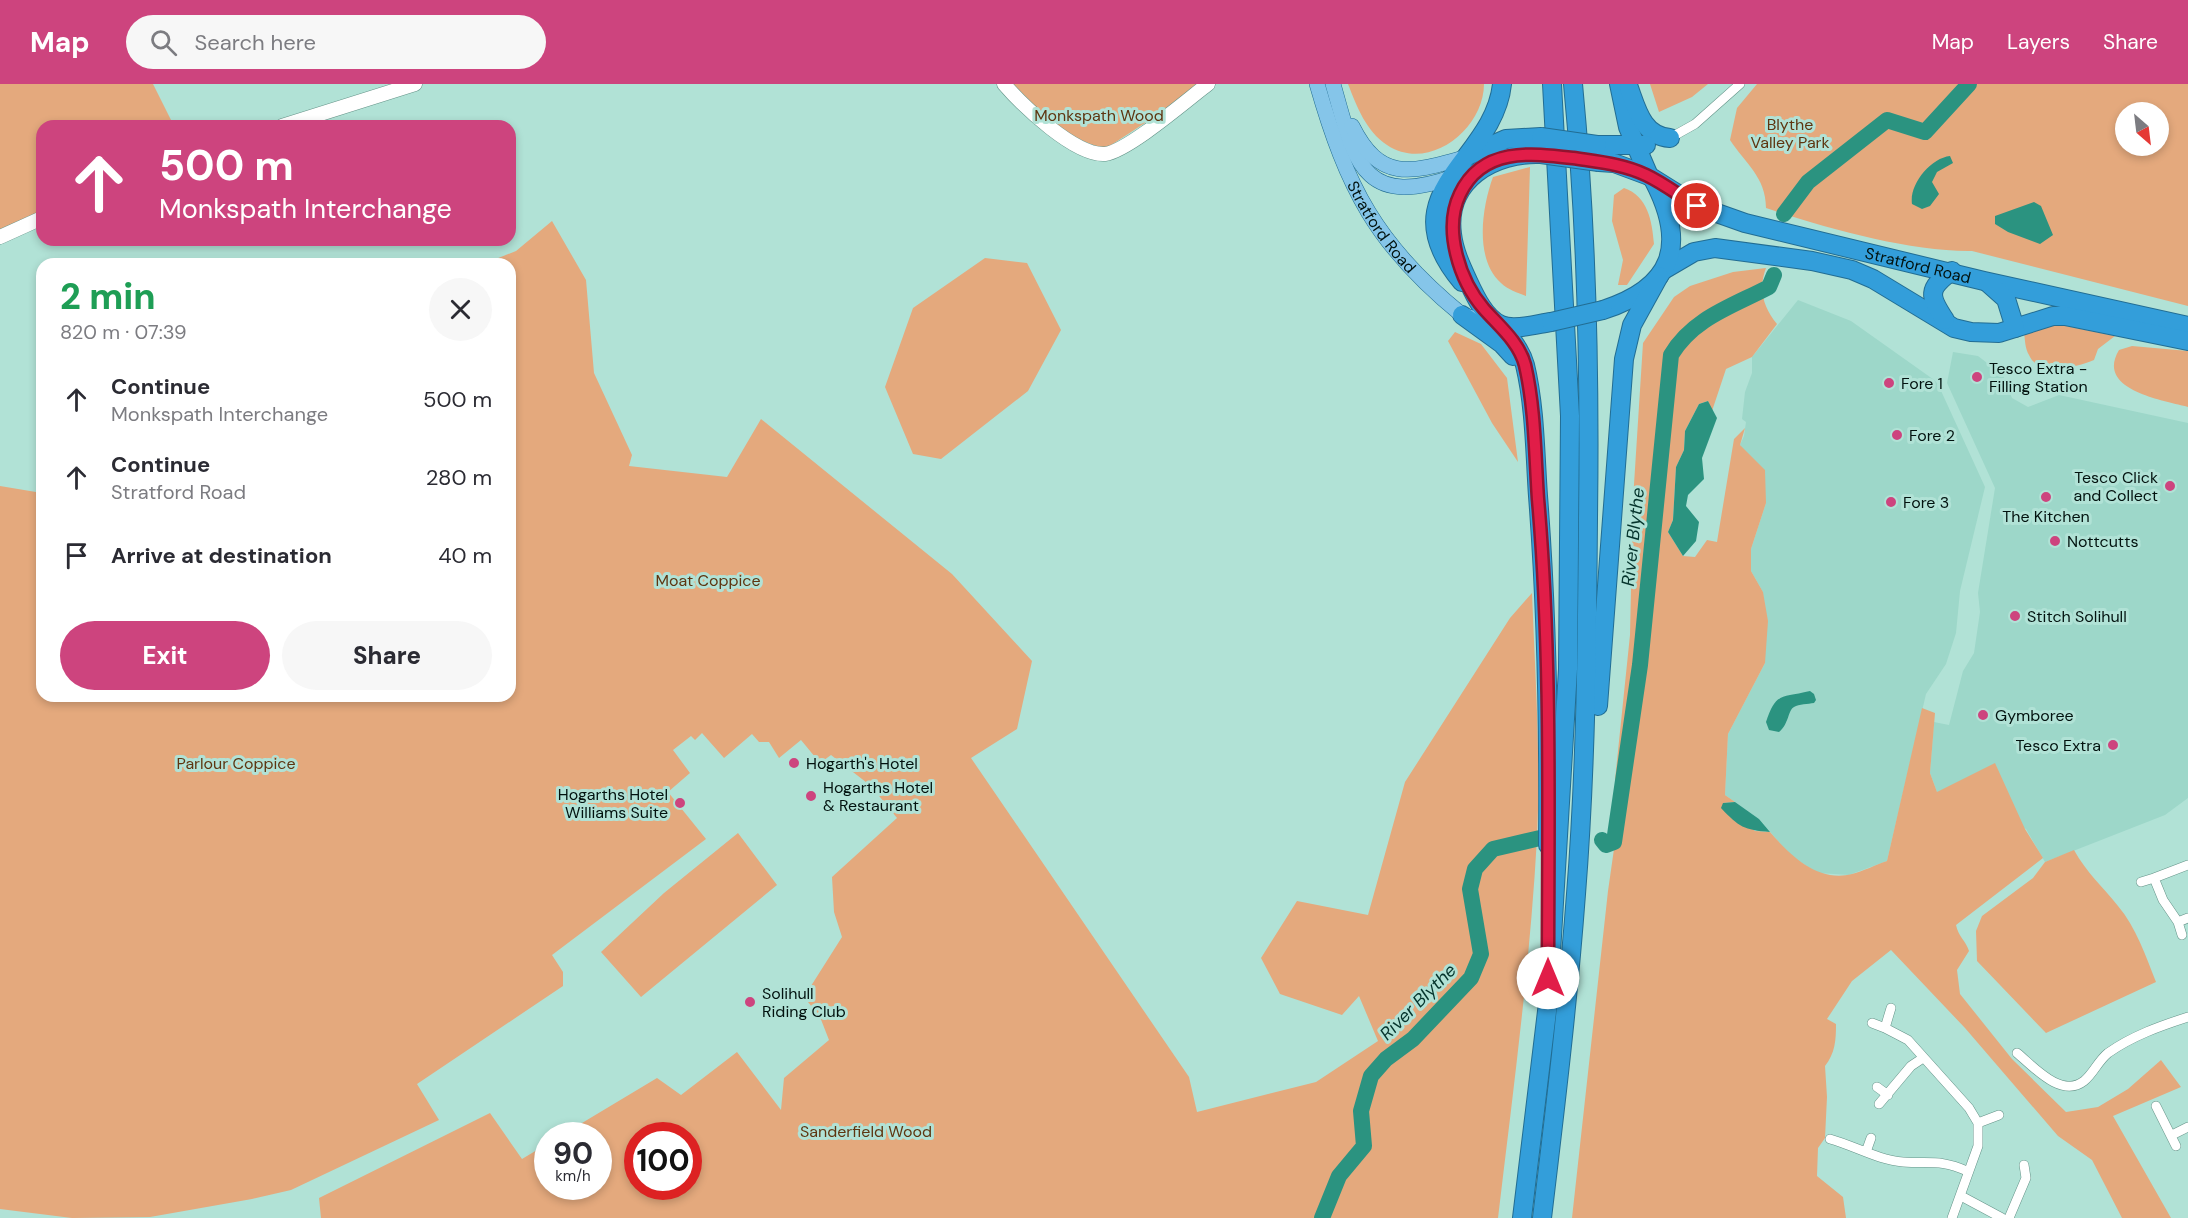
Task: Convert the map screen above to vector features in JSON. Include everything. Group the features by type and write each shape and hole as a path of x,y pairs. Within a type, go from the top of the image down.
{"highway":[{"path":"1502,84 1501,100 1492,120 1448,179 1437,217 1438,240 1448,266 1500,325 1522,356 1526,378 1544,562 1548,667 1548,1002"},
{"path":"1522,1218 1548,1002 1568,669 1570,416 1552,84"},
{"path":"1542,1218 1576,894 1588,662 1589,403 1573,84"},
{"path":"1551,1149 1576,1033 1624,359 1632,325 1662,272 1672,244 1671,223 1666,204 1635,146 1628,127 1619,84"},
{"path":"1628,84 1647,129 1659,137 1670,138"},
{"path":"1463,158 1506,139 1598,154 1670,138"},
{"path":"1477,300 1455,248 1451,224 1461,191 1484,166 1512,154 1541,146"},
{"path":"1598,154 1652,179"},
{"name":"Stratford Road","path":"1652,179 1711,213 1984,280 2188,326"},
{"name":"Stratford Road","path":"1662,272 1694,252 1715,248 1812,261 1852,270 1873,279 1961,331 1990,334 2053,316 2065,316 2188,342"},
{"path":"1948,324 1934,303 1932,294 1936,283 1952,271"},
{"path":"1500,325 1551,322 1603,310 1637,295 1662,272"},
{"path":"1984,280 2006,299 2015,328"},
{"path":"1462,315 1506,348 1526,378"}],"main road":[{"name":"Stratford Road","path":"1317,84 1344,165 1364,208 1412,271 1462,315 1500,325"},
{"name":"Stratford Road","path":"1334,84 1352,150 1369,173 1390,186 1405,189 1426,186 1484,166"},
{"path":"1334,84 1360,143 1377,161 1409,172 1463,158"}],"street":[{"path":"301,120 415,84"},
{"path":"1004,84 1024,108 1052,129 1087,150 1105,154 1123,147 1208,84"},
{"path":"1670,138 1695,124 1740,84"},
{"path":"0,237 36,221"},
{"path":"2141,882 2188,865"},
{"path":"2154,878 2163,900 2178,922 2182,935"},
{"path":"2178,922 2188,918"},
{"path":"1885,1028 1891,1008"},
{"path":"2017,1053 2053,1082 2076,1085 2084,1081 2109,1052 2146,1031 2188,1017"},
{"path":"1872,1023 1908,1040 1969,1108 1978,1123 1978,1146 1967,1171 1961,1196 1952,1218"},
{"path":"1879,1104 1911,1066 1923,1058"},
{"path":"1877,1086 1888,1095"},
{"path":"2156,1106 2176,1146"},
{"path":"1978,1123 1999,1115"},
{"path":"2172,1135 2188,1127"},
{"path":"1866,1152 1871,1138"},
{"path":"1830,1139 1902,1162 1930,1160 1949,1163 1967,1171"},
{"path":"2009,1218 2026,1178 2024,1165"},
{"path":"2026,1178 2037,1180"},
{"path":"1961,1196 2001,1218"}],"shaded area":[{"path":"1950,156 1953,163 1937,172 1932,182 1939,194 1930,206 1922,209 1912,204 1914,188 1923,173 1936,162"},
{"path":"2034,202 2041,206 2053,235 2040,244 2008,232 1995,224 1995,216"},
{"path":"1798,300 1851,321 1937,382 1985,487 1960,591 1956,633 1946,664 1926,694 1887,861 1849,875 1818,873 1791,856 1759,819 1725,795 1728,734 1765,663 1763,592 1751,571 1751,549 1766,503 1740,445 1746,422 1742,419 1745,392 1752,373 1752,357"},
{"path":"1953,352 1978,356 2003,375 2012,398 2028,407 2059,395 2188,423 2188,798 2165,815 2045,862 2026,829 1937,792 1930,773 1934,722 1949,725 1963,671 1974,653 1980,612 1978,593 1995,488 1947,383"},
{"path":"1708,401 1717,418 1702,458 1704,479 1688,495 1686,506 1699,522 1696,541 1683,556 1668,532 1673,520 1676,467 1684,450 1685,431 1699,404"},
{"path":"1810,691 1816,700 1814,703 1794,707 1779,732 1769,730 1766,722 1777,701 1786,696"},
{"path":"1735,802 1759,819 1770,832 1742,826 1721,808 1723,803"}],"green space":[{"path":"0,84 153,84 171,120 36,120 36,214 0,230"},
{"name":"Monkspath Wood","path":"1013,84 1198,84 1105,149 1078,139 1054,124 1032,106"},
{"path":"1348,84 1484,84 1482,101 1475,116 1464,130 1451,142 1436,150 1420,154 1403,152 1387,145 1373,133 1363,118"},
{"path":"1650,84 1708,84 1692,97 1659,112"},
{"name":"Blythe Valley Park","path":"1757,84 2188,84 2188,306 1972,251 1922,248 1868,237 1766,208 1759,179 1730,140 1737,108"},
{"path":"1530,167 1526,296 1506,287 1492,273 1487,261 1483,232 1486,203 1493,177"},
{"path":"1624,188 1644,203 1650,218 1654,244 1627,285 1618,285 1623,260 1612,221 1614,195"},
{"path":"552,221 586,280 594,373 632,455 629,466 727,477 761,419 952,574 1032,661 1017,729 971,758 1189,1077 1197,1112 1316,1082 1378,1041 1359,996 1342,1015 1280,994 1261,958 1297,901 1368,915 1405,782 1510,618 1532,593 1538,746 1537,838 1526,981 1498,1218 321,1218 319,1198 490,1113 522,1159 534,1152 534,1200 612,1200 612,1122 584,1122 657,1078 681,1095 737,1052 781,1110 784,1078 829,1040 820,1017 804,997 842,937 834,912 832,877 897,818 871,786 831,755 820,763 801,740 779,758 769,742 759,742 752,734 724,758 702,733 695,740 691,736 673,750 690,773 668,792 706,839 552,955 563,972 563,986 417,1084 439,1120 291,1190 252,1199 150,1217 72,1218 0,1209 0,486 36,492 36,702 516,702 516,258 498,258 516,251"},
{"path":"985,258 1027,263 1061,330 1028,391 941,459 913,454 885,387 913,308"},
{"path":"1766,268 1762,283 1763,297 1768,311 1777,324 1752,357 1726,369 1712,411 1708,401 1699,404 1685,431 1684,450 1676,467 1673,520 1668,532 1683,556 1695,557 1707,540 1717,542 1734,439 1745,428 1740,445 1765,470 1766,503 1751,549 1751,571 1763,592 1768,621 1765,663 1728,734 1725,795 1735,802 1723,803 1755,831 1770,832 1786,850 1806,865 1816,871 1840,876 1887,861 1922,708 1935,713 1930,773 1937,792 1995,763 2025,829 2043,858 1956,925 1969,951 1957,970 1960,994 2012,1059 2066,1112 2098,1107 2128,1089 2161,1060 2181,1087 2113,1116 2171,1218 2122,1218 2092,1160 2058,1136 1965,1028 1891,950 1852,981 1827,1019 1836,1024 1836,1036 1833,1051 1825,1066 1827,1097 1825,1138 1818,1148 1817,1176 1843,1197 1846,1218 1572,1218 1608,891 1623,786 1615,780 1630,635 1633,500 1643,343 1674,297 1690,286 1733,272"},
{"path":"2045,325 2066,326 2115,336 2098,349 2094,360 2069,368 2049,369 2034,362 2029,355 2024,332"},
{"path":"1455,332 1481,344 1507,378 1518,462 1492,423 1448,341"},
{"path":"2132,346 2188,351 2188,407 2148,396 2123,384 2116,375 2114,364 2119,350"},
{"path":"738,833 777,885 641,997 601,952 664,893"},
{"path":"2074,850 2130,923 2156,982 2046,1033 1977,961 1976,931 1982,916 2033,878 2045,862"}],"waterway":[{"name":"River Blythe","path":"1784,214 1808,182 1887,120 1925,132 1969,84"},
{"name":"River Blythe","path":"1602,840 1606,845 1614,842 1640,665 1671,355 1680,342 1702,322 1769,287 1774,275"},
{"name":"River Blythe","path":"1322,1218 1339,1176 1364,1146 1361,1111 1371,1076 1386,1059 1413,1039 1471,978 1481,954 1470,889 1475,869 1493,849 1540,838"}],"place":[{"name":"Tesco Extra - Filling Station","path":"1977,377"},
{"name":"Fore 1","path":"1889,383"},
{"name":"Fore 2","path":"1897,435"},
{"name":"Tesco Click and Collect","path":"2170,486"},
{"name":"The Kitchen","path":"2046,497"},
{"name":"Fore 3","path":"1891,502"},
{"name":"Nottcutts","path":"2055,541"},
{"name":"Stitch Solihull","path":"2015,616"},
{"name":"Gymboree","path":"1983,715"},
{"name":"Tesco Extra","path":"2113,745"},
{"name":"Hogarth's Hotel","path":"794,763"},
{"name":"Hogarths Hotel & Restaurant","path":"811,796"},
{"name":"Hogarths Hotel Williams Suite","path":"680,803"},
{"name":"Solihull Riding Club","path":"750,1002"}],"route":[{"path":"1548,978 1549,691 1544,562 1532,416 1522,356 1502,326 1477,300 1455,248 1451,233 1452,215 1461,191 1469,179 1492,162 1512,154 1523,153 1614,163 1649,176 1697,206"}],"park label":[{"name":"Moat Coppice","path":"708,580"},
{"name":"Parlour Coppice","path":"236,763"},
{"name":"Sanderfield Wood","path":"866,1131"}]}
